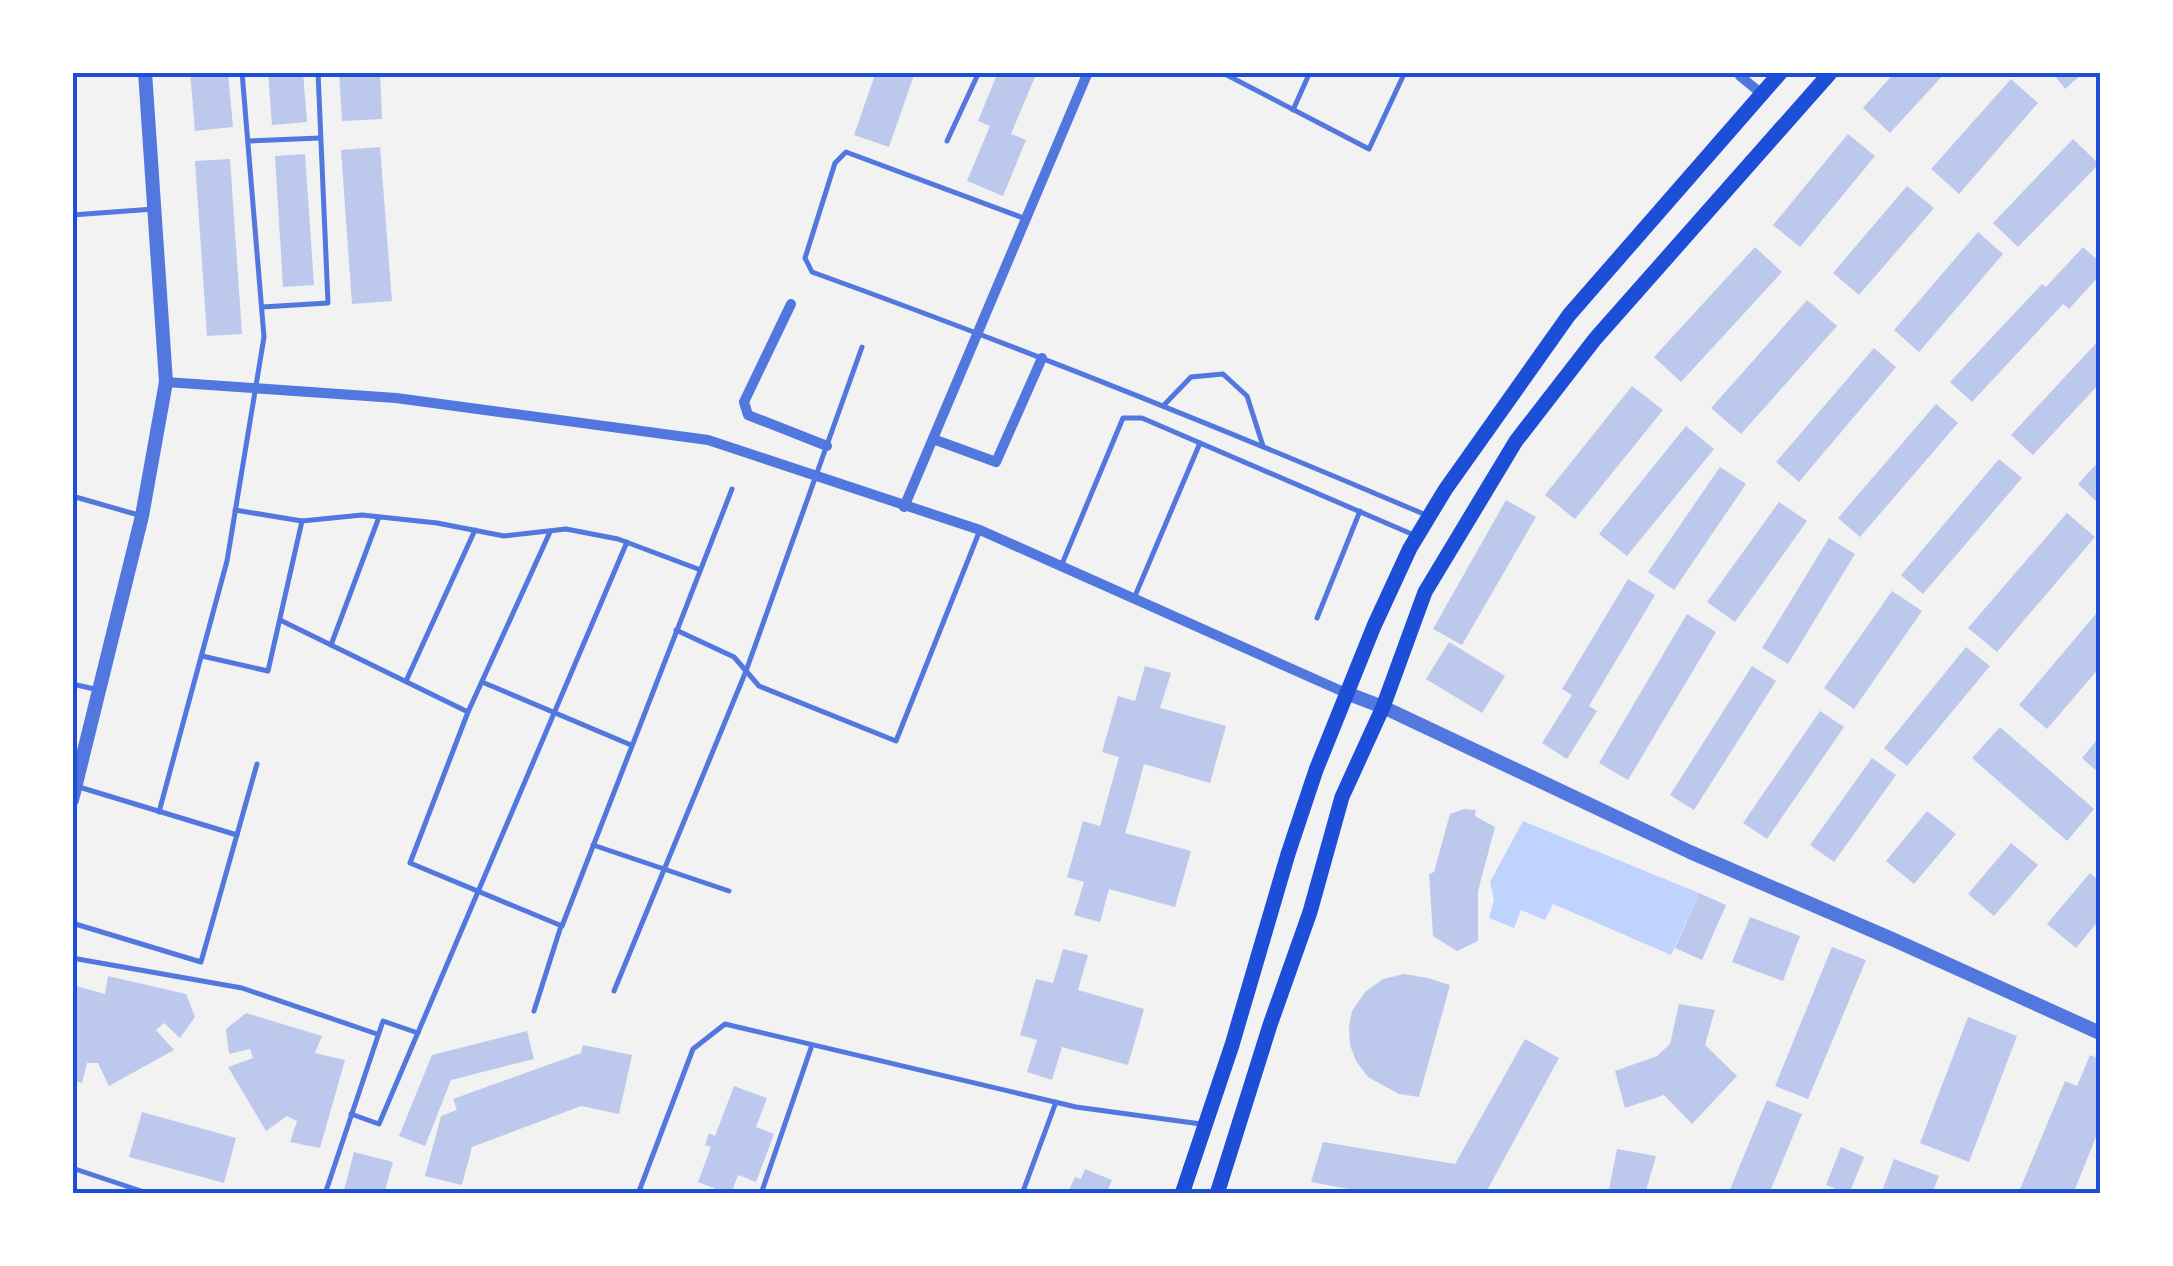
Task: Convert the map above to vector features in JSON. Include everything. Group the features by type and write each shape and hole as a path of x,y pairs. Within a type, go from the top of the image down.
{"main road":[{"path":"1217,1194 1310,912 1342,797 1383,707 1425,592 1516,440 1594,339 1831,72"},
{"path":"1182,1194 1232,1045 1288,854 1346,692 1417,536 1569,315 1762,94 1774,75"}],"street":[{"path":"74,793 142,516 166,382 145,72"},
{"path":"904,507 1088,72"},
{"path":"1737,74 1762,94"},
{"path":"790,304 744,402 748,415 828,446"},
{"path":"933,438 996,462 1042,358"},
{"path":"166,382 396,398 708,440 980,530 1383,707 1690,852 2100,1034"}],"lane":[{"path":"159,812 227,560 264,337 242,72"},
{"path":"262,307 328,303 318,72"},
{"path":"947,142 979,72"},
{"path":"1220,72 1369,149 1405,72"},
{"path":"1292,110 1310,72"},
{"path":"248,141 321,138"},
{"path":"1026,219 846,152 835,163 805,258 812,272 978,332 1429,516"},
{"path":"72,215 154,209"},
{"path":"614,992 746,670 862,348"},
{"path":"1163,406 1191,377 1223,374 1248,396 1263,446"},
{"path":"1062,566 1123,418 1142,418 1417,536"},
{"path":"1133,598 1200,443"},
{"path":"534,1011 561,926 732,490"},
{"path":"72,496 142,516"},
{"path":"236,510 302,520 362,515 438,523 504,536 566,529 618,538 699,570"},
{"path":"1317,618 1360,512"},
{"path":"331,645 379,517"},
{"path":"202,656 268,671 302,520"},
{"path":"406,681 475,530"},
{"path":"551,530 468,712 410,863 561,926"},
{"path":"676,630 734,657 759,686 896,740 980,530"},
{"path":"351,1114 379,1124 627,542"},
{"path":"280,620 468,712"},
{"path":"482,682 631,746"},
{"path":"72,684 100,690"},
{"path":"72,924 202,962 257,764"},
{"path":"74,793 159,812 237,836"},
{"path":"593,845 729,892"},
{"path":"72,958 242,988 377,1034"},
{"path":"325,1194 383,1021 418,1032"},
{"path":"638,1194 693,1049 725,1024 1076,1106 1205,1124"},
{"path":"760,1194 813,1044"},
{"path":"1022,1194 1056,1101"},
{"path":"72,1168 150,1194"}],"water":[{"path":"1523,821 1699,893 1671,955 1553,904 1545,920 1521,910 1514,928 1489,918 1494,900 1490,882"}],"building":[{"path":"190,72 228,72 233,127 195,131"},
{"path":"268,72 303,72 307,122 272,125"},
{"path":"339,72 380,72 382,119 342,121"},
{"path":"876,72 915,72 889,147 854,135"},
{"path":"998,72 1037,72 1011,134 1026,140 1003,196 967,181 990,126 978,121"},
{"path":"1895,72 1946,72 1890,133 1863,108"},
{"path":"2052,72 2084,72 2065,89"},
{"path":"2011,79 2038,103 1959,194 1931,169"},
{"path":"1848,134 1875,156 1800,247 1773,225"},
{"path":"2073,139 2099,164 2018,247 1993,223"},
{"path":"380,147 392,301 352,304 341,150"},
{"path":"305,154 314,285 283,287 275,156"},
{"path":"230,159 242,334 207,336 195,161"},
{"path":"1907,186 1934,208 1859,295 1833,273"},
{"path":"1978,232 2003,254 1919,352 1894,330"},
{"path":"1755,247 1782,272 1681,382 1654,357"},
{"path":"2083,247 2100,262 2100,275 2069,309 2063,304 1972,402 1950,382 2042,284 2046,287"},
{"path":"1807,300 1837,326 1741,434 1711,408"},
{"path":"2100,339 2100,383 2033,455 2011,435"},
{"path":"1874,348 1896,367 1799,482 1776,462"},
{"path":"1632,386 1663,410 1575,519 1545,495"},
{"path":"1936,404 1958,423 1860,537 1838,518"},
{"path":"1686,426 1714,449 1627,556 1599,534"},
{"path":"1999,459 2022,478 1923,594 1901,575"},
{"path":"2100,460 2100,505 2078,484"},
{"path":"1720,467 1746,484 1674,590 1648,572"},
{"path":"1506,500 1536,517 1462,645 1433,629"},
{"path":"1779,502 1807,521 1735,622 1707,602"},
{"path":"2067,513 2095,537 1997,652 1968,628"},
{"path":"1829,538 1855,554 1788,664 1762,648"},
{"path":"1628,579 1655,595 1589,706 1597,711 1567,759 1542,743 1572,695 1562,689"},
{"path":"1892,591 1922,611 1854,709 1824,688"},
{"path":"2100,609 2100,667 2047,729 2019,705"},
{"path":"1687,614 1716,632 1628,780 1599,763"},
{"path":"1449,642 1505,676 1482,713 1426,679"},
{"path":"1966,647 1990,666 1907,766 1884,748"},
{"path":"1145,666 1171,673 1160,708 1226,726 1210,783 1144,764 1125,833 1191,851 1175,907 1109,889 1100,922 1074,915 1084,882 1067,877 1083,821 1100,826 1119,757 1102,752 1118,696 1135,701"},
{"path":"1752,666 1776,681 1694,810 1670,795"},
{"path":"1820,711 1844,727 1767,839 1743,823"},
{"path":"2000,727 2094,809 2067,841 1972,758"},
{"path":"2100,736 2100,774 2082,758"},
{"path":"1872,758 1896,775 1834,862 1810,845"},
{"path":"1476,810 1475,816 1495,827 1478,891 1478,941 1457,951 1433,936 1429,874 1434,872 1450,814"},
{"path":"1927,811 1956,834 1914,884 1886,861"},
{"path":"2011,843 2038,865 1994,916 1968,894"},
{"path":"2090,873 2100,882 2100,919 2076,948 2047,924"},
{"path":"1699,893 1726,905 1702,960 1675,948"},
{"path":"1750,917 1800,936 1783,981 1732,962"},
{"path":"1832,947 1866,960 1808,1099 1775,1086"},
{"path":"1063,949 1088,955 1078,990 1144,1009 1128,1065 1062,1047 1052,1080 1027,1072 1037,1040 1020,1035 1036,979 1053,983"},
{"path":"1404,974 1450,985 1419,1097 1399,1094 1368,1077 1350,1045 1352,1011 1365,992 1383,979"},
{"path":"108,976 186,994 195,1017 180,1038 164,1023 156,1030 174,1050 109,1086 98,1063 87,1063 82,1083 72,1080 72,1001 76,986 105,994"},
{"path":"1679,1004 1715,1010 1705,1045 1737,1076 1692,1124 1664,1095 1625,1108 1615,1071 1657,1056 1670,1044"},
{"path":"246,1013 322,1036 315,1053 345,1060 320,1148 290,1142 297,1121 287,1116 266,1131 228,1067 253,1058 250,1049 229,1054 226,1029"},
{"path":"1968,1017 2017,1036 1969,1162 1920,1143"},
{"path":"527,1031 534,1059 451,1080 425,1146 399,1136 432,1055"},
{"path":"1525,1039 1559,1058 1485,1194 1375,1194 1311,1182 1323,1142 1455,1164"},
{"path":"583,1045 632,1055 619,1114 581,1106 472,1147 462,1185 425,1176 441,1116 457,1110 453,1099 581,1053"},
{"path":"2090,1055 2100,1059 2100,1127 2073,1194 2018,1194 2065,1081 2077,1086"},
{"path":"734,1086 767,1098 756,1127 774,1134 756,1182 738,1175 729,1194 698,1182 711,1147 705,1145 709,1133 715,1136"},
{"path":"1767,1100 1802,1114 1769,1194 1728,1194"},
{"path":"142,1112 236,1138 224,1183 129,1157"},
{"path":"1841,1147 1864,1157 1849,1194 1826,1185"},
{"path":"1617,1149 1656,1156 1645,1194 1608,1194"},
{"path":"354,1152 393,1162 384,1194 343,1194"},
{"path":"1894,1159 1939,1176 1932,1194 1881,1194"},
{"path":"1085,1169 1112,1180 1106,1194 1075,1194 1069,1190 1075,1177 1081,1179"}]}
